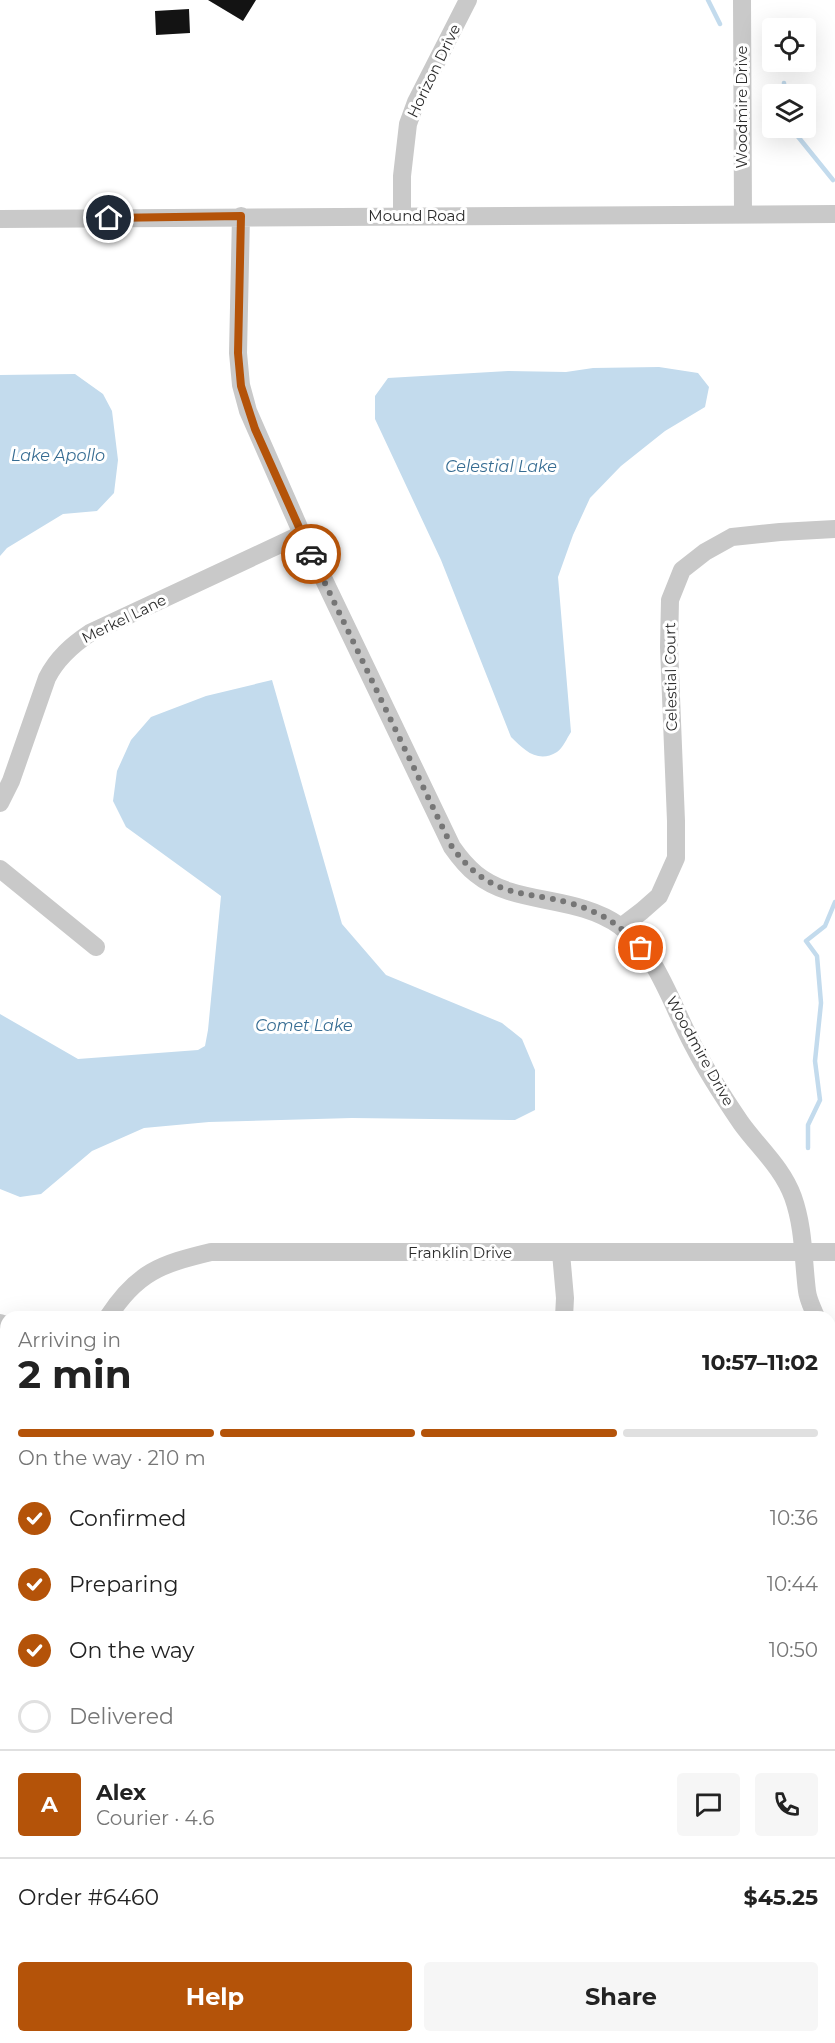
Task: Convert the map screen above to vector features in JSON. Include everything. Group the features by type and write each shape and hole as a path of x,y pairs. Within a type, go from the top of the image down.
{"street":[{"name":"Horizon Drive","path":"402,216 402,176 408,124 416,102 468,0"},
{"name":"Woodmire Drive","path":"742,0 743,214"},
{"name":"Mound Road","path":"0,219 835,214"},
{"name":"Woodmire Drive","path":"241,216 238,353 241,386 255,429 302,534 452,847 464,863 492,885 509,892 569,903 594,911 621,927 641,948 655,969 694,1047 743,1125 780,1170 792,1195 805,1252 807,1293 814,1311"},
{"name":"Celestial Court","path":"621,927 659,896 676,858 669,647 670,600 682,570 705,552 732,537 835,530"},
{"name":"Merkel Lane","path":"0,803 12,781 52,667 73,644 90,633 302,534"},
{"path":"0,869 96,947"},
{"name":"Franklin Drive","path":"113,1311 138,1279 172,1261 211,1252 835,1252"},
{"path":"561,1253 564,1311"}],"water":[{"name":"Celestial Lake","path":"659,367 698,373 709,387 705,407 665,431 621,466 590,498 573,535 558,577 571,732 557,752 544,757 538,756 526,751 511,737 441,560 375,419 375,396 388,378 508,371 566,372 593,368"},
{"name":"Lake Apollo","path":"75,374 103,394 112,411 118,460 114,493 97,511 63,514 7,548 0,556 0,375"},
{"name":"Comet Lake","path":"272,680 342,924 386,975 502,1023 522,1039 535,1070 535,1110 515,1120 352,1118 209,1122 144,1128 92,1151 41,1194 20,1197 0,1189 0,1014 78,1059 198,1050 205,1046 221,896 126,827 113,801 117,771 131,740 151,717 206,696"}],"building":[{"path":"208,0 256,0 243,21"},
{"path":"189,9 190,33 156,35 155,11"}],"waterway":[{"path":"708,0 720,24"},
{"path":"799,138 833,180"},
{"path":"808,1148 808,1125 820,1100 815,1061 821,1003 817,956 806,941 825,926 835,902"}],"way so far":[{"path":"311,554 452,847 464,863 492,885 509,892 569,903 594,911 621,927 641,948"}],"route":[{"path":"109,218 241,216 238,353 241,386 255,429 311,554"}]}
